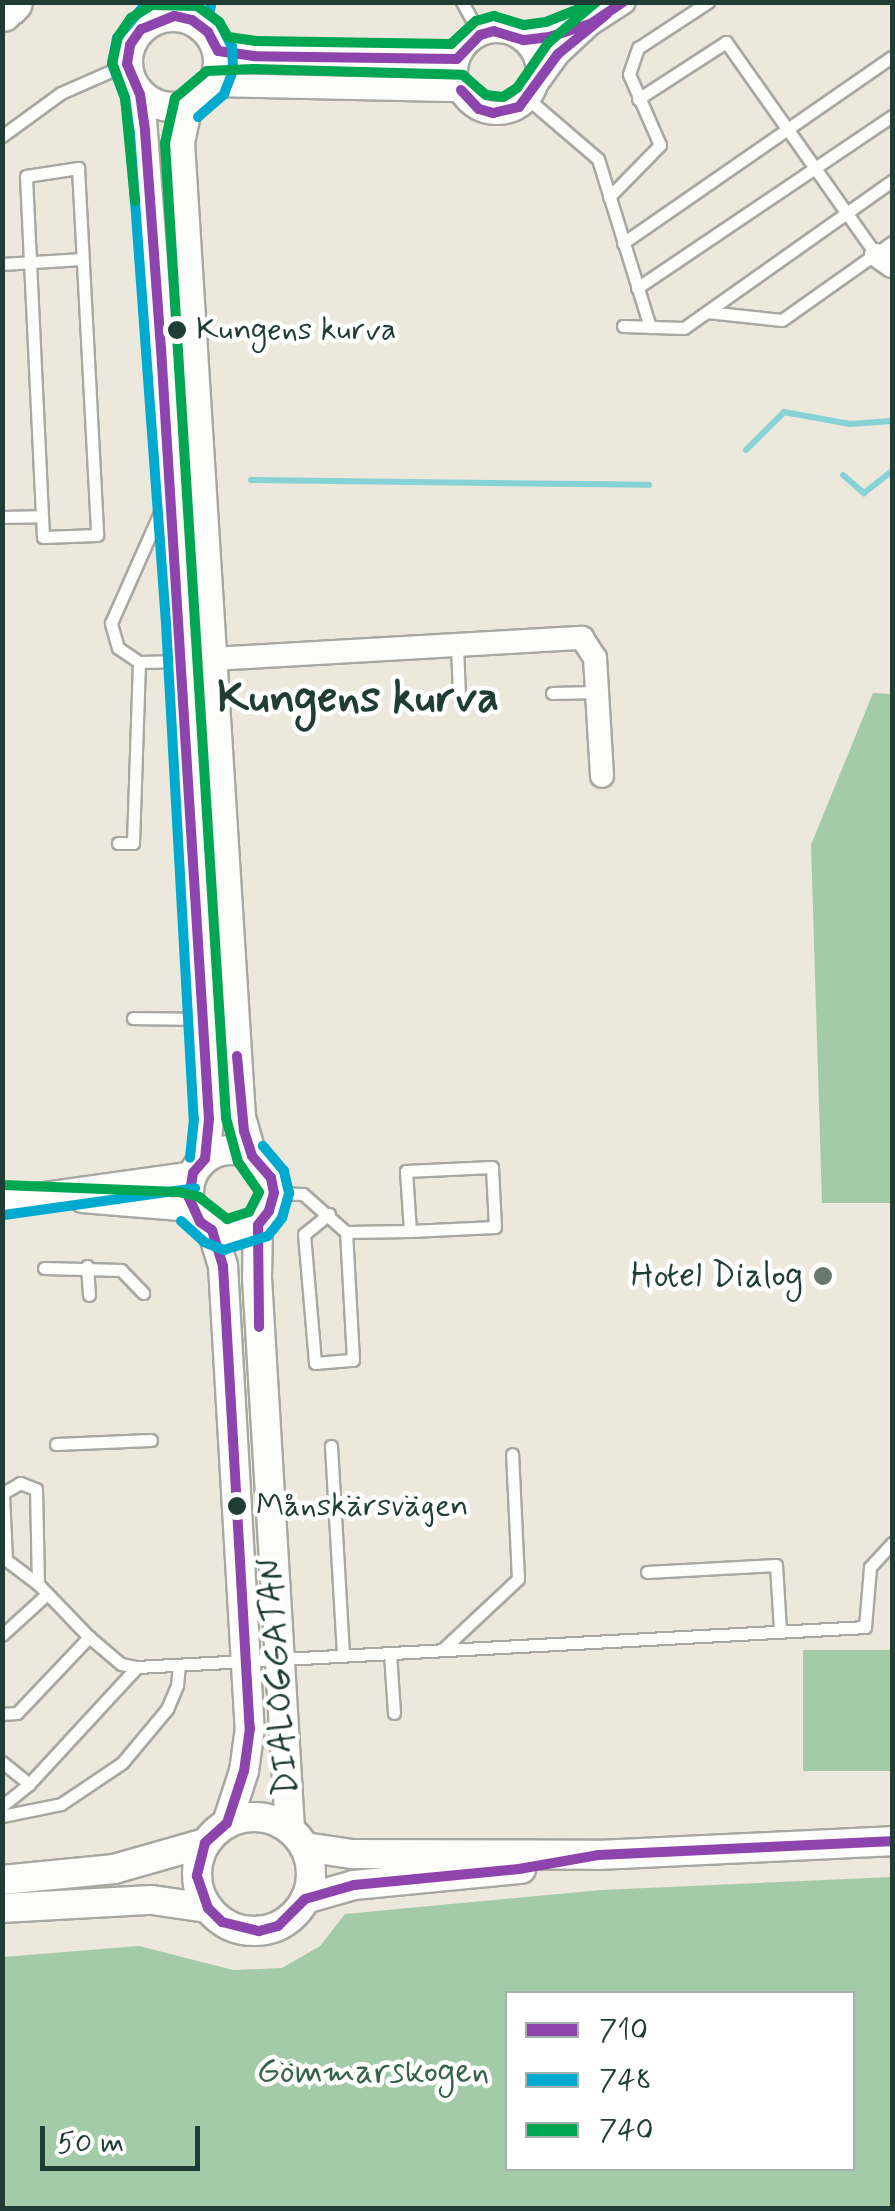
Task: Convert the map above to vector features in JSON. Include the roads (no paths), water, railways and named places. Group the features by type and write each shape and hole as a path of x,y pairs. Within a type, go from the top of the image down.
{"highway":[{"path":"2,10 11,2"}],"street":[{"path":"590,24 523,40 494,31 480,35 457,60 460,90 479,109 493,112 519,107 558,54 590,24 624,2"},
{"path":"202,1220 189,1185 199,1166 209,1119 171,488 140,94 127,64 130,45 140,29 160,11 174,16 194,11 218,51 212,85 188,106 180,142 241,1117 252,1156"},
{"path":"523,40 534,54 532,91"},
{"path":"218,51 254,56 457,60"},
{"path":"212,85 460,90"},
{"path":"140,94 154,104 188,106"},
{"path":"182,661 582,638 595,658 602,776"},
{"path":"2,1200 33,1198 199,1166 223,1150 252,1156 264,1165 274,1193 269,1211 258,1225 228,1235 202,1220 33,1198"},
{"name":"DIALOGGATAN","path":"202,1220 223,1266 246,1660 248,1749 227,1823"},
{"name":"DIALOGGATAN","path":"258,1225 256,1263 277,1658 297,1838"},
{"path":"2,1880 114,1869 206,1843 227,1823 259,1816 297,1838 352,1854 598,1855 892,1841"},
{"path":"297,1838 311,1882 306,1900"},
{"path":"206,1843 197,1876 208,1908 222,1922 259,1931 278,1926 306,1900 354,1885 518,1869 598,1855"},
{"path":"2,1908 152,1900 208,1908"}],"lane":[{"path":"462,2 480,35"},
{"path":"610,197 660,144 629,74 638,48 708,2"},
{"path":"638,100 726,42 846,213 887,254 782,320 708,312"},
{"path":"623,243 892,58"},
{"path":"2,136 61,93 127,64"},
{"path":"532,91 598,159 650,327"},
{"path":"637,288 892,116"},
{"path":"78,168 82,260 97,535 43,536 26,176 78,168"},
{"path":"624,326 684,328 892,181"},
{"path":"2,264 82,260"},
{"path":"171,488 111,624 118,648 139,662 182,661"},
{"path":"2,517 41,516"},
{"path":"458,645 460,698"},
{"path":"118,843 133,843 139,662"},
{"path":"552,693 597,692"},
{"path":"132,1018 202,1019"},
{"path":"346,1232 410,1231 495,1227 492,1167 406,1171 410,1231"},
{"path":"274,1193 303,1194 329,1214 346,1232 353,1360 315,1363 304,1234 329,1214"},
{"path":"87,1266 89,1295"},
{"path":"44,1268 87,1266 121,1270 143,1293"},
{"path":"56,1444 151,1440"},
{"path":"331,1446 343,1655"},
{"path":"442,1650 518,1580 512,1454"},
{"path":"2,1636 42,1589 36,1489 20,1483 4,1493 6,1560 42,1589 121,1664 138,1668 865,1626 870,1567 892,1543"},
{"path":"647,1572 776,1565 780,1631"},
{"path":"2,1714 16,1713 89,1636"},
{"path":"390,1652 394,1713"},
{"path":"2,1816 62,1804 122,1763 167,1708 177,1685 179,1665"},
{"path":"2,1806 29,1784 138,1668"},
{"path":"2,1762 29,1784"}],"waterway":[{"path":"746,450 784,412 850,424 892,421"},
{"path":"843,475 864,493 892,471"},
{"path":"251,480 649,485"}],"place":[{"name":"Kungens kurva","path":"177,330"},
{"name":"Hotel Dialog","path":"823,1276"},
{"name":"Månskärsvägen","path":"237,1506"}],"district":[{"name":"Kungens kurva","path":"358,699"}],"park label":[{"name":"Gömmarskogen","path":"373,2072"}]}
